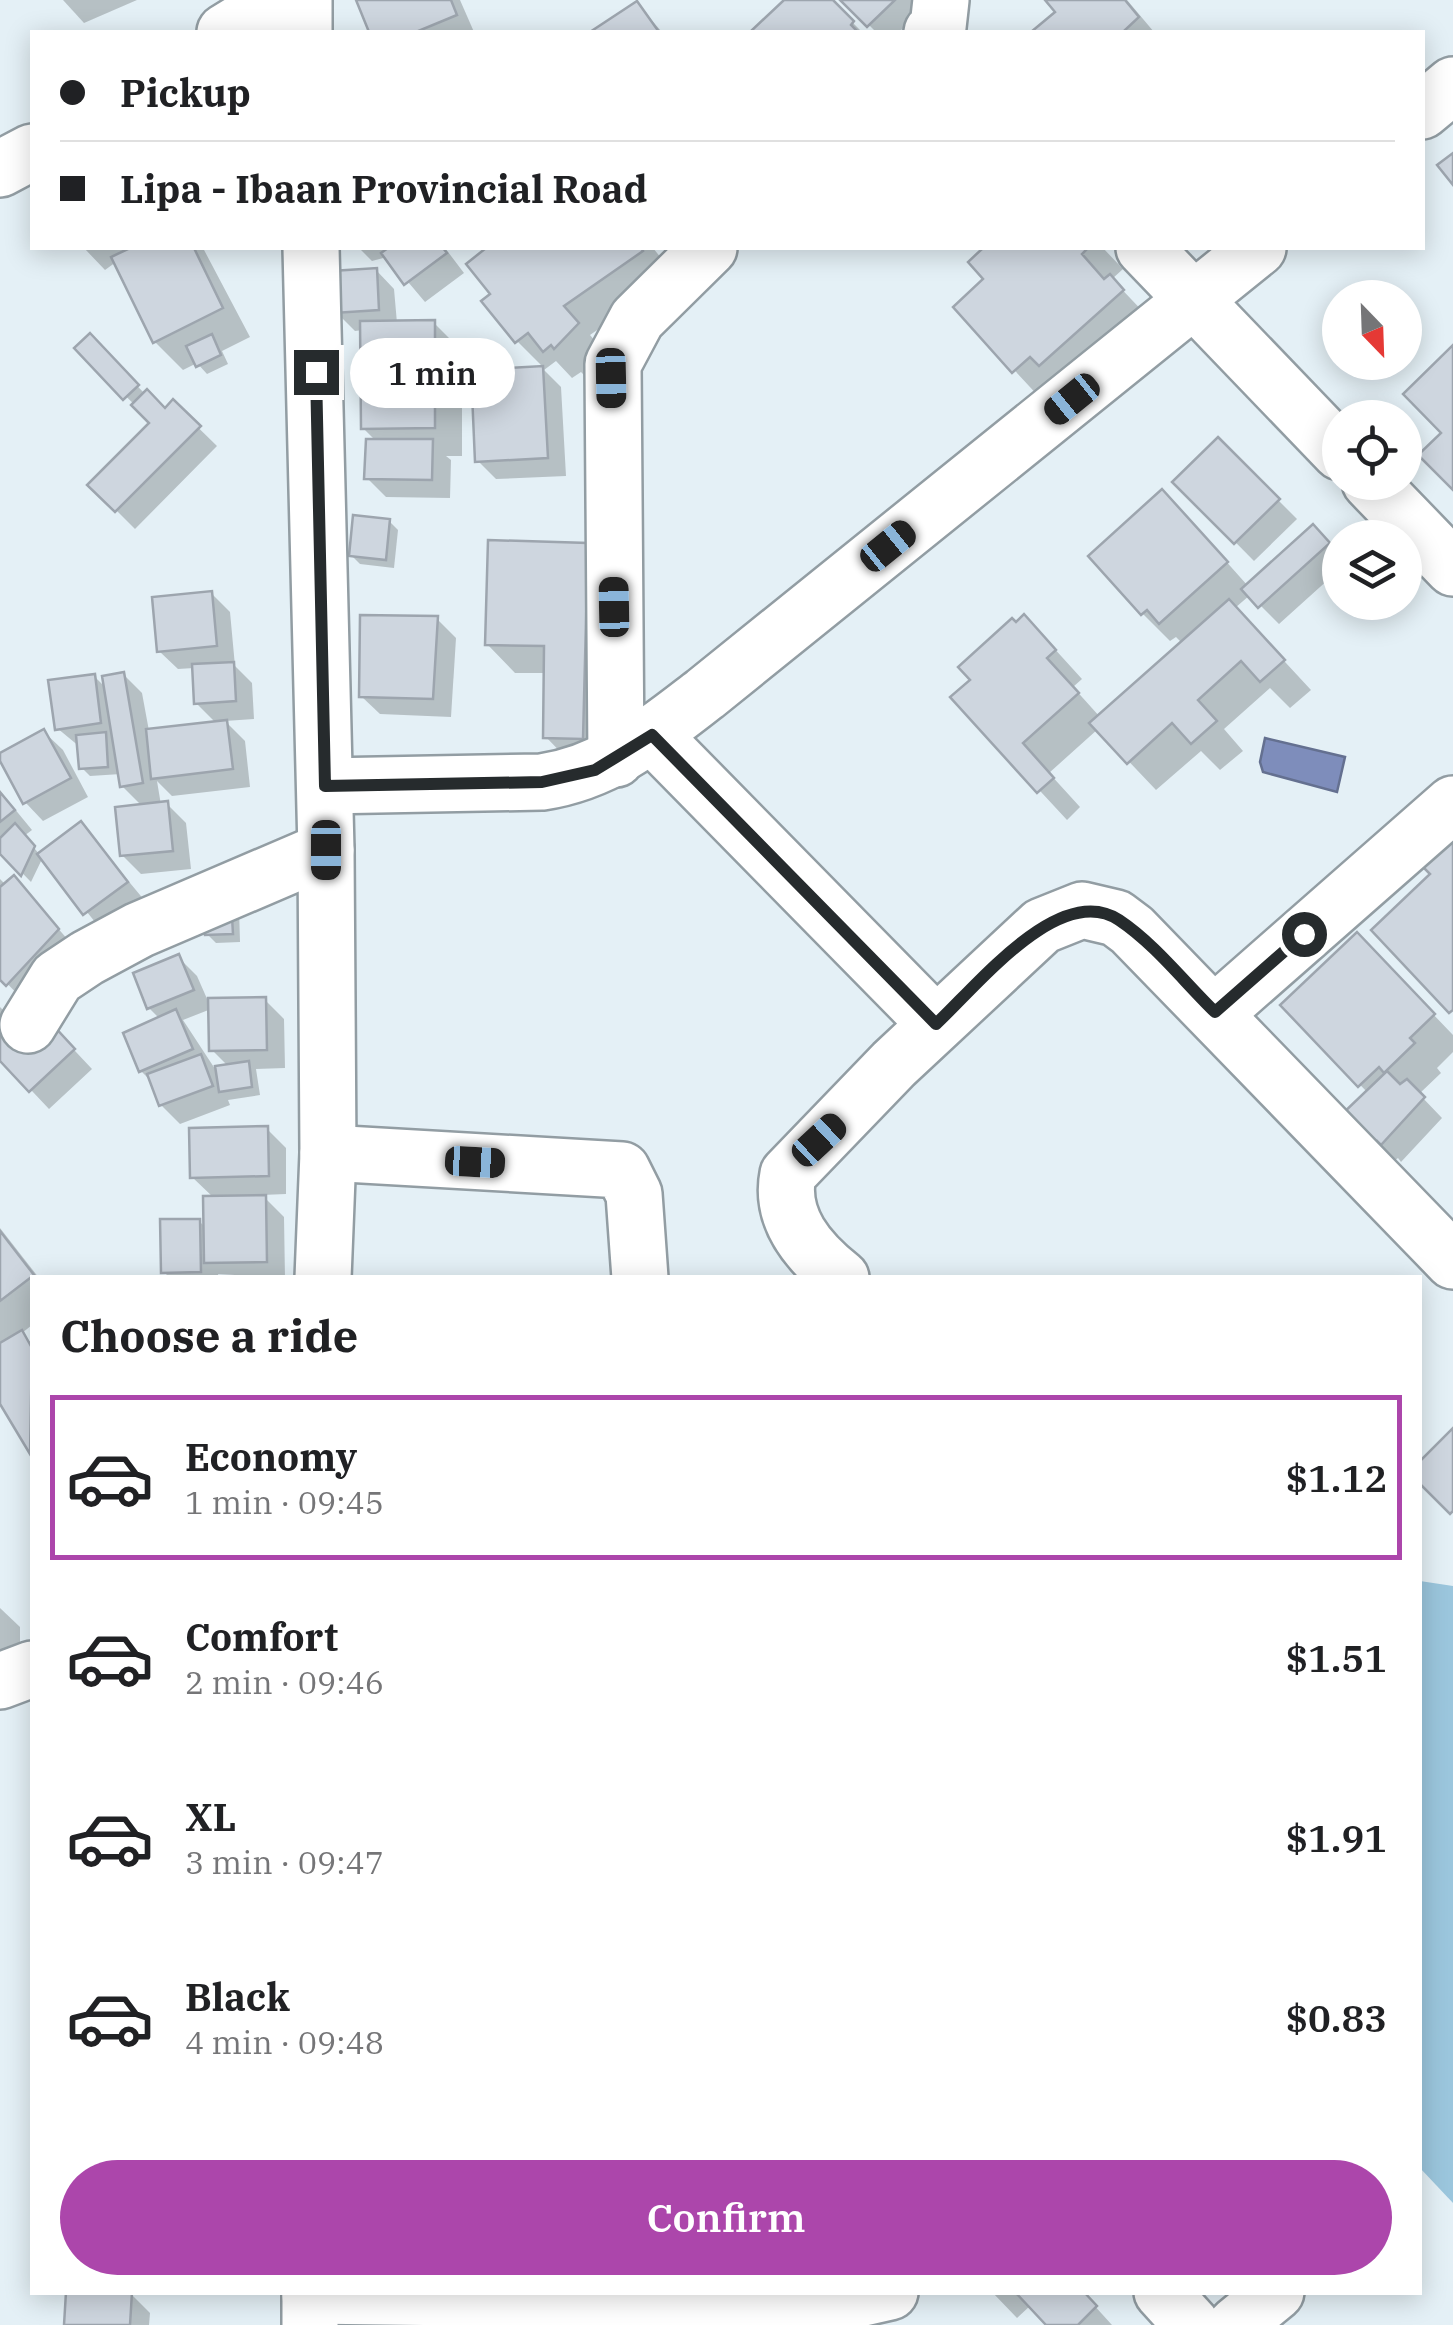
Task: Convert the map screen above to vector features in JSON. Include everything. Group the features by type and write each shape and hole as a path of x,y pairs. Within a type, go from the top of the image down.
{"street":[{"path":"228,30 277,0"},
{"path":"304,0 304,30"},
{"path":"1425,108 1453,85"},
{"path":"0,169 30,153"},
{"path":"311,250 326,850 328,1153 323,1275"},
{"path":"707,250 637,319 613,364 634,747 936,1024"},
{"path":"1146,250 1322,433"},
{"path":"325,786 542,782 571,778 634,747 1256,250"},
{"path":"1387,500 1453,568"},
{"path":"1215,1012 1453,804"},
{"path":"28,1025 57,978 87,958 139,930 326,850"},
{"path":"838,1275 795,1228 785,1191 788,1174 799,1158 936,1024 1042,926 1082,910 1116,918 1215,1012 1453,1261"},
{"path":"328,1153 622,1170 634,1194 640,1275"},
{"path":"0,1681 30,1671"},
{"path":"310,2305 812,2296 841,2303 879,2295"},
{"path":"893,2295 893,2325"},
{"path":"1165,2295 1192,2325"},
{"path":"1236,2325 1272,2295"}],"shaded area":[{"path":"1265,738 1345,757 1337,792 1263,772 1260,762"},
{"path":"1422,1581 1453,1586 1453,2203 1422,2170"}],"building":[{"path":"356,0 451,0 457,15 421,30 368,30"},
{"path":"784,0 833,0 854,21 851,25 856,30 752,30"},
{"path":"840,0 895,0 867,27"},
{"path":"1045,0 1125,0 1139,17 1125,30 1033,30 1055,12"},
{"path":"637,1 658,30 593,30"},
{"path":"1453,153 1453,185 1437,165"},
{"path":"126,250 195,250 223,308 153,343 111,257"},
{"path":"445,250 447,253 404,285 381,253"},
{"path":"484,250 643,251 564,306 579,323 554,349 551,345 543,352 528,333 515,343 481,301 490,294 466,264"},
{"path":"981,250 1086,250 1082,254 1104,279 1110,274 1124,290 1039,366 1030,357 1012,373 953,307 983,279 968,262"},
{"path":"377,268 379,310 334,313 332,271"},
{"path":"435,320 435,428 361,429 360,321"},
{"path":"90,333 139,385 123,400 74,348"},
{"path":"212,334 221,355 196,367 186,346"},
{"path":"1453,345 1453,490 1422,459 1422,451 1441,433 1422,414 1422,400 1409,400 1403,394 1422,380 1422,375"},
{"path":"543,366 548,458 475,462 471,370"},
{"path":"147,389 165,408 173,399 201,426 115,512 87,485 149,423 131,405"},
{"path":"1218,437 1280,499 1234,544 1172,482"},
{"path":"366,439 433,439 432,480 364,479"},
{"path":"1162,489 1228,562 1159,624 1147,610 1141,615 1088,556"},
{"path":"353,515 390,519 386,560 349,556"},
{"path":"1313,524 1322,534 1322,550 1258,608 1241,589"},
{"path":"488,540 588,543 583,739 543,738 544,646 485,645"},
{"path":"212,591 217,646 157,652 152,597"},
{"path":"1229,599 1285,660 1260,682 1241,661 1198,700 1217,721 1191,744 1172,723 1127,764 1089,723"},
{"path":"1024,614 1056,650 1047,658 1079,693 1023,743 1054,778 1037,793 950,697 970,680 958,667 1012,618 1016,622"},
{"path":"360,615 438,616 433,699 359,697"},
{"path":"234,662 236,701 194,704 192,664"},
{"path":"124,672 143,783 120,787 102,676"},
{"path":"95,674 101,723 55,730 48,680"},
{"path":"227,720 233,769 151,779 146,729"},
{"path":"44,729 71,778 23,804 0,761 0,753"},
{"path":"106,732 108,767 79,769 76,735"},
{"path":"0,792 15,810 0,822"},
{"path":"168,801 173,851 120,856 115,807"},
{"path":"81,821 128,882 83,915 37,854"},
{"path":"15,823 35,846 21,876 0,854 0,838"},
{"path":"1453,838 1453,1010 1449,1013 1371,930 1430,874 1423,867"},
{"path":"14,875 59,929 6,986 0,980 0,887"},
{"path":"231,899 233,934 205,935 203,900"},
{"path":"1357,932 1435,1014 1410,1038 1415,1043 1384,1073 1379,1067 1358,1087 1280,1005"},
{"path":"179,954 194,990 147,1009 133,973"},
{"path":"26,996 75,1049 29,1092 0,1061 0,1019"},
{"path":"266,997 267,1050 209,1051 208,998"},
{"path":"176,1009 193,1049 139,1072 123,1033"},
{"path":"201,1054 213,1086 159,1106 147,1074"},
{"path":"249,1061 252,1087 219,1092 215,1066"},
{"path":"1387,1071 1400,1084 1407,1079 1425,1097 1381,1145 1377,1141 1370,1148 1340,1116"},
{"path":"268,1126 269,1176 190,1178 189,1128"},
{"path":"266,1195 267,1262 204,1263 203,1196"},
{"path":"160,1219 200,1219 201,1272 161,1273"},
{"path":"0,1231 34,1275 0,1301"},
{"path":"22,1330 30,1344 30,1454 0,1404 0,1343"},
{"path":"1453,1428 1450,1514 1422,1486 1422,1459"},
{"path":"66,2295 132,2295 130,2325 64,2325"},
{"path":"1018,2295 1087,2295 1097,2306 1078,2325 1046,2325"}],"route":[{"path":"316,372 325,786 513,785 571,778 616,759 652,735 936,1024 1042,926 1082,910 1116,918 1132,930 1215,1012 1304,934"}]}
